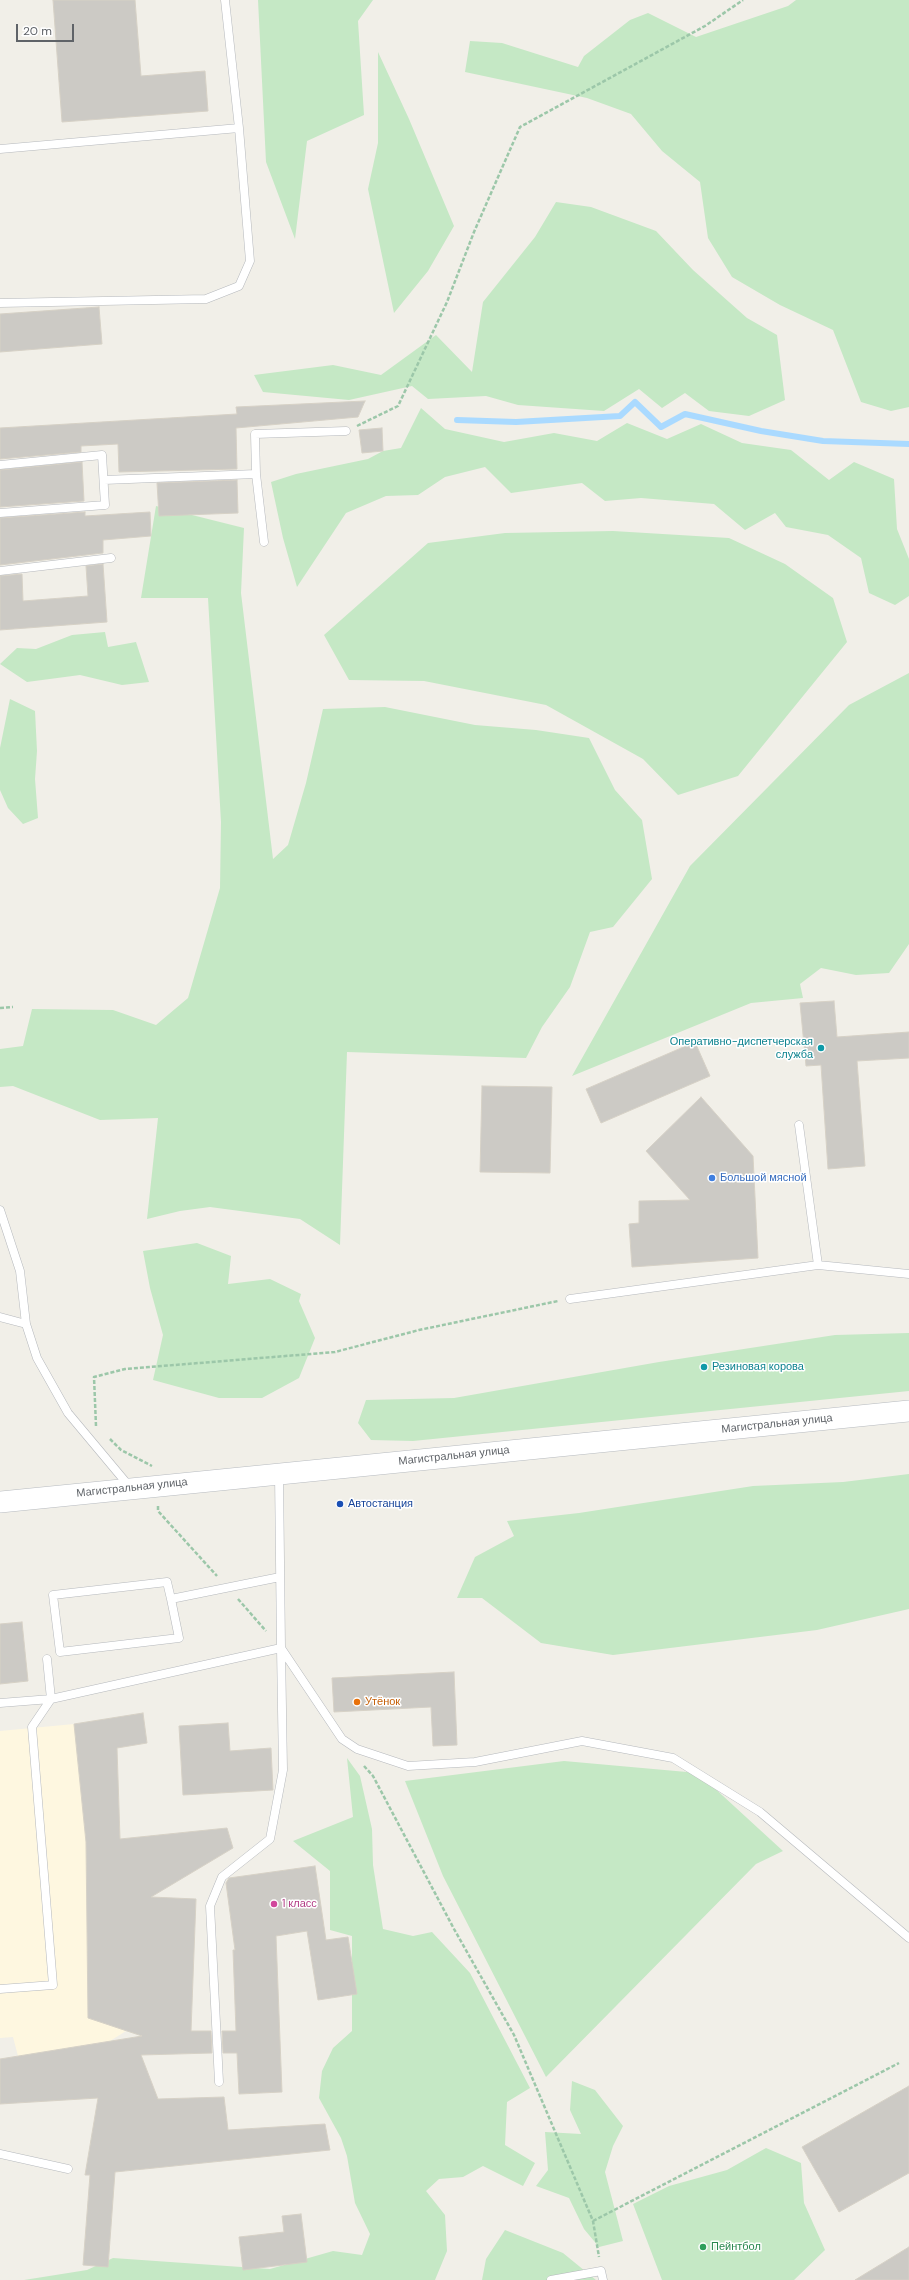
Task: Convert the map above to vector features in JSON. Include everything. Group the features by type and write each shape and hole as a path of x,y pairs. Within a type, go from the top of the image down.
{"main road":[{"name":"Магистральная улица","path":"0,1502 909,1411"}],"lane":[{"path":"0,303 206,299 239,286 250,262 240,128 225,0"},
{"path":"0,149 240,128"},
{"path":"264,542 256,474 255,434 346,431"},
{"path":"0,465 102,455 105,504 0,513"},
{"path":"104,480 256,474"},
{"path":"0,571 110,558"},
{"path":"799,1125 818,1265"},
{"path":"0,1210 3,1228 20,1271 26,1324 37,1358 68,1413 131,1488"},
{"path":"570,1299 818,1265 909,1274"},
{"path":"0,1317 26,1324"},
{"path":"219,2082 210,1906 222,1877 270,1839 283,1770 279,1473"},
{"path":"171,1599 280,1577"},
{"path":"167,1582 171,1599 179,1638 60,1652 53,1595 167,1582"},
{"path":"0,1703 51,1699 281,1648"},
{"path":"281,1648 342,1739 358,1749 408,1766 475,1762 582,1741 673,1758 760,1812 909,1938"},
{"path":"0,1989 53,1985 32,1727 51,1699 47,1659"},
{"path":"0,2154 68,2169"},
{"path":"550,2280 602,2271 603,2280"}],"path":[{"path":"346,431 398,406 447,302 474,232 520,127 705,26 743,0"},
{"path":"0,1008 13,1007"},
{"path":"101,1431 96,1426 94,1377 125,1369 335,1352 419,1330 570,1299"},
{"path":"106,1436 121,1450 155,1468 158,1511 222,1582"},
{"path":"233,1594 281,1648"},
{"path":"362,1764 372,1776 454,1929 514,2035 593,2221 602,2271"},
{"path":"593,2221 899,2063"}],"shaded area":[{"path":"74,1724 86,1842 88,2018 126,2031 110,2041 18,2056 13,2037 0,2038 0,1731"}],"green space":[{"path":"258,0 373,0 358,21 364,115 307,141 295,239 266,162"},
{"path":"796,0 909,0 909,407 891,411 861,402 833,330 780,305 732,277 708,238 700,182 662,151 631,114 587,98 465,72 470,41 502,43 578,67 584,56 630,20 648,13 696,37 788,6"},
{"path":"378,52 409,119 454,226 428,271 394,313 368,189 378,143"},
{"path":"556,202 591,207 656,231 693,270 747,318 777,335 785,400 749,416 709,411 685,393 662,408 639,389 604,411 518,405 486,396 428,399 412,386 349,400 263,392 254,375 333,365 381,375 436,335 472,372 483,302 535,237"},
{"path":"421,408 445,429 504,442 554,433 597,441 627,423 667,439 701,424 742,443 791,450 829,480 854,462 894,479 897,529 909,559 909,596 895,605 869,593 861,558 828,535 786,527 775,513 745,530 714,504 641,498 605,501 582,483 511,493 485,467 445,477 418,495 386,496 346,513 297,587 283,538 271,482 296,474 368,459 383,451 401,448"},
{"path":"156,506 244,528 241,593 273,859 288,845 306,783 323,709 385,707 475,725 536,730 589,738 615,790 642,820 652,879 613,927 590,932 570,987 542,1027 526,1058 347,1052 340,1245 300,1219 210,1207 180,1211 147,1219 158,1118 100,1120 13,1086 0,1087 0,1049 23,1046 32,1009 113,1010 156,1025 188,998 220,888 221,822 208,598 141,598"},
{"path":"613,531 729,538 785,564 833,598 847,642 738,776 678,795 643,759 546,705 424,681 349,680 324,635 428,543 505,533"},
{"path":"105,632 108,647 136,642 149,682 122,685 80,675 27,682 0,664 17,648 36,649 72,635"},
{"path":"909,673 909,944 889,973 856,975 821,968 800,984 803,998 751,1003 572,1076 690,866 849,705"},
{"path":"10,699 35,711 37,751 35,779 38,818 23,824 8,808 0,790 0,748"},
{"path":"197,1243 231,1256 228,1284 270,1279 301,1294 299,1301 315,1338 299,1378 262,1398 219,1398 153,1380 163,1335 150,1288 143,1251"},
{"path":"909,1333 909,1391 413,1441 371,1440 358,1423 366,1400 454,1398 659,1362 835,1335"},
{"path":"909,1474 909,1609 817,1630 613,1655 541,1643 482,1598 457,1598 475,1557 514,1536 507,1521 579,1513 753,1486 843,1482"},
{"path":"347,1758 360,1776 372,1829 373,1865 383,1929 413,1936 432,1932 470,1973 530,2088 507,2102 505,2145 535,2163 523,2186 483,2166 463,2177 439,2179 426,2191 445,2215 447,2251 435,2280 24,2280 87,2270 113,2258 270,2269 333,2251 362,2255 370,2234 355,2203 347,2156 341,2138 319,2098 322,2071 333,2048 352,2031 352,1936 330,1930 330,1871 293,1841 353,1817"},
{"path":"564,1761 698,1773 783,1851 756,1864 546,2077 443,1876 405,1781"},
{"path":"572,2081 595,2090 623,2126 613,2146 605,2172 623,2241 599,2247 584,2229 569,2198 536,2186 548,2170 545,2132 581,2134 570,2110"},
{"path":"766,2148 801,2163 804,2203 825,2250 794,2280 662,2280 633,2204 669,2186 727,2170"},
{"path":"505,2230 563,2253 596,2280 482,2280 486,2259"}],"building":[{"path":"53,0 135,0 141,76 205,71 208,111 62,122"},
{"path":"99,307 102,344 0,352 0,314"},
{"path":"365,401 358,417 236,428 237,469 119,472 118,444 81,446 81,452 0,459 0,428 237,414 236,407"},
{"path":"382,428 383,451 362,453 359,430"},
{"path":"82,462 84,501 0,507 0,470"},
{"path":"237,480 238,513 159,516 157,483"},
{"path":"85,512 85,516 150,512 151,536 103,540 103,553 0,565 0,518"},
{"path":"103,564 107,622 0,630 0,576 22,574 23,601 88,596 86,566"},
{"path":"834,1001 837,1037 909,1032 909,1058 857,1061 865,1166 828,1169 821,1065 806,1066 800,1003"},
{"path":"695,1042 710,1076 601,1123 586,1089"},
{"path":"482,1086 552,1087 550,1173 480,1172"},
{"name":"Большой мясной","path":"701,1097 753,1156 758,1258 632,1267 629,1224 639,1223 639,1201 690,1200 646,1151"},
{"path":"22,1622 28,1681 0,1684 0,1624"},
{"path":"454,1672 457,1745 433,1746 431,1707 334,1712 332,1678"},
{"path":"143,1713 147,1743 117,1748 120,1839 227,1828 233,1848 151,1897 196,1899 191,2031 211,2031 212,2053 141,2055 158,2099 224,2097 228,2130 325,2124 330,2150 115,2172 108,2267 83,2265 90,2175 85,2175 98,2098 0,2104 0,2059 142,2036 88,2018 86,1842 74,1724"},
{"path":"228,1723 230,1751 271,1748 273,1790 183,1795 179,1726"},
{"path":"315,1866 326,1940 348,1937 357,1994 318,2000 307,1931 276,1936 282,2092 239,2094 237,2053 223,2053 222,2031 236,2031 233,1950 235,1950 226,1883 229,1878"},
{"path":"909,2086 909,2173 839,2212 802,2147"},
{"path":"301,2214 307,2262 243,2270 239,2237 284,2232 282,2216"},
{"path":"909,2247 909,2280 855,2280"}],"waterway":[{"path":"457,420 516,422 620,416 635,402 661,427 685,414 761,431 823,441 909,444"}],"place":[{"name":"Оперативно-диспетчерская служба","path":"821,1048"},
{"name":"Большой мясной","path":"712,1178"},
{"name":"Резиновая корова","path":"704,1367"},
{"name":"Автостанция","path":"340,1504"},
{"name":"Утёнок","path":"357,1702"},
{"name":"1 класс","path":"274,1904"},
{"name":"Пейнтбол","path":"703,2247"}]}
